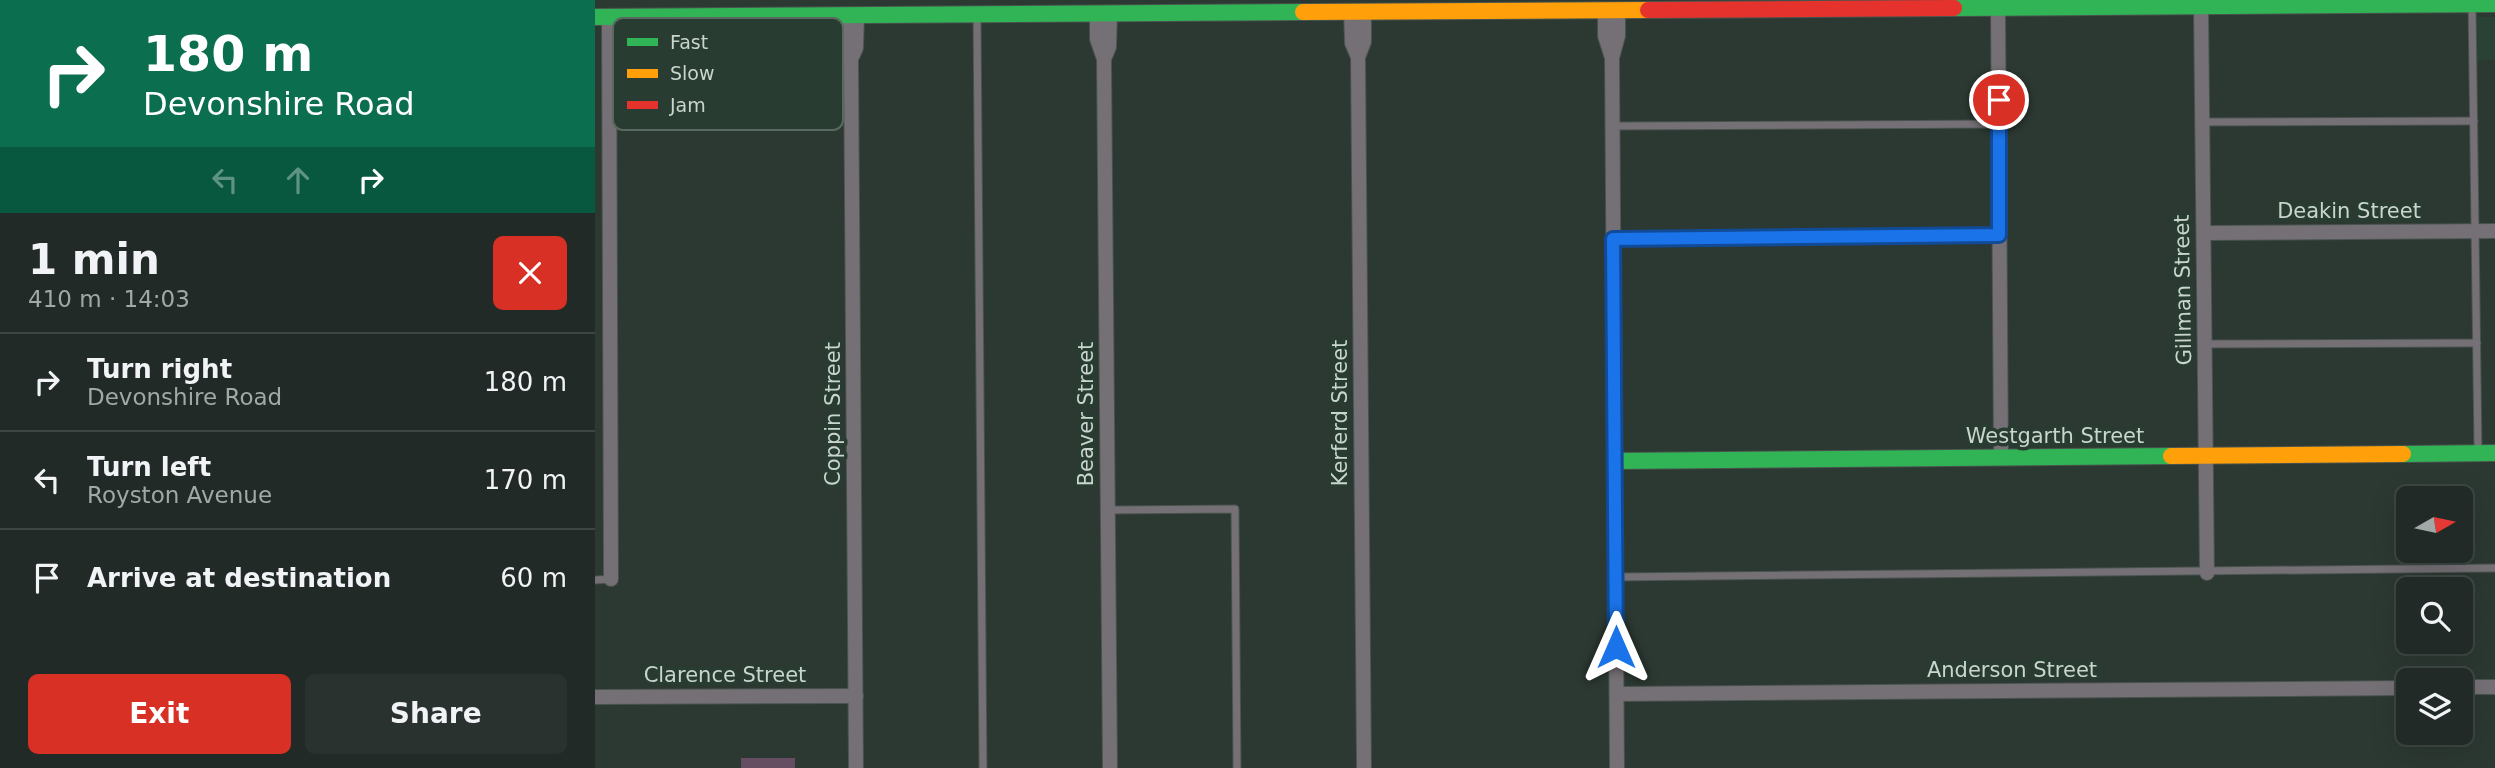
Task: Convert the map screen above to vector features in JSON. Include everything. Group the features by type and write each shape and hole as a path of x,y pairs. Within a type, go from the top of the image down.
{"main road":[{"path":"602,17 1104,14 1312,6 1358,12 1528,6 1612,11 1642,5 2495,4"},
{"name":"Westgarth Street","path":"1615,460 2495,453"}],"street":[{"path":"1998,4 2001,457"},
{"name":"Gillman Street","path":"2201,6 2207,573"},
{"path":"1612,11 1605,36 1612,58 1617,768"},
{"name":"Kerferd Street","path":"1358,12 1352,43 1358,57 1364,768"},
{"name":"Beaver Street","path":"1104,14 1097,39 1104,60 1110,768"},
{"name":"Coppin Street","path":"850,15 845,49 851,59 856,768"},
{"path":"602,17 611,579"},
{"name":"Deakin Street","path":"2204,233 2495,231"},
{"path":"1613,239 1999,235"},
{"path":"2473,687 2495,687"},
{"name":"Anderson Street","path":"1617,694 2396,688"},
{"name":"Clarence Street","path":"595,697 856,696"}],"lane":[{"path":"2472,4 2478,453"},
{"path":"977,14 983,768"},
{"path":"2203,122 2474,121"},
{"path":"1612,126 1999,124"},
{"path":"2205,344 2477,344"},
{"path":"1108,510 1235,509 1237,768"},
{"path":"1616,577 2495,568"},
{"path":"595,580 611,579"}],"shaded area":[{"path":"2474,17 2495,17 2495,60 2477,61"},
{"path":"741,758 795,758 795,768 741,768"}],"traffic: fast":[{"path":"1954,8 2495,4"},
{"path":"595,17 1303,12"},
{"path":"2403,454 2495,453"},
{"path":"1615,461 2171,456"}],"traffic: slow":[{"path":"1303,12 1648,10"},
{"path":"2171,456 2403,454"}],"traffic: jam":[{"path":"1648,10 1954,8"}],"route":[{"path":"1616,647 1613,239 1999,235 1999,100"}]}
